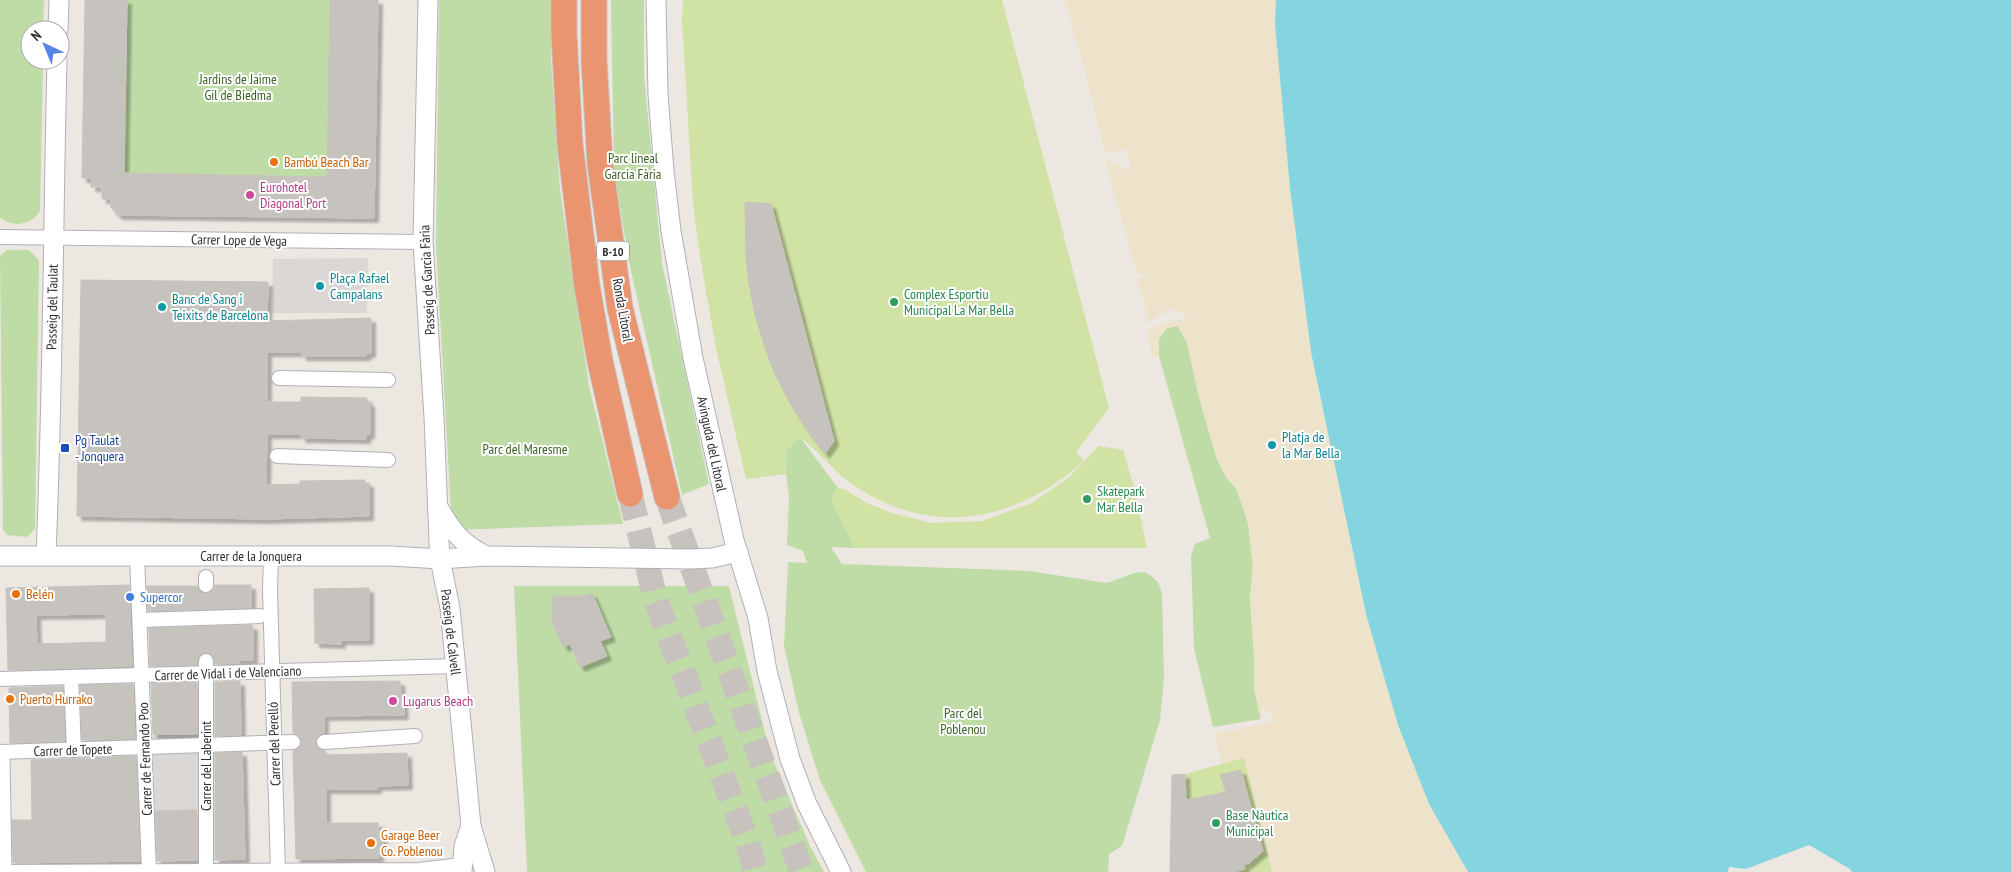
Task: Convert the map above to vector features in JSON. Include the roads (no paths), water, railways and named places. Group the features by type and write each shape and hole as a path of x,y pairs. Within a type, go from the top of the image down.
{"highway":[{"name":"B-10","path":"564,0 570,144 587,286 600,361 630,494"},
{"name":"Ronda Litoral","path":"594,0 594,60 600,164 620,308 666,497"}],"main road":[{"path":"58,20 59,0"},
{"name":"Passeig de Garcia Fària","path":"428,0 423,242 434,407 440,559"},
{"name":"Avinguda del Litoral","path":"656,0 658,94 671,231 693,358 738,552 758,618 767,671 790,759 807,804 841,872"},
{"name":"Passeig del Taulat","path":"46,555 50,444 57,70"},
{"path":"437,506 460,539 469,547 494,557"},
{"name":"Carrer de la Jonquera","path":"0,556 391,556 440,559 494,557 690,559 712,558 738,552"},
{"name":"Passeig de Calvell","path":"440,559 450,608 471,826 485,872"},
{"path":"0,754 2,872"},
{"name":"Passeig de Calvell","path":"462,869 464,846 471,826"}],"street":[{"name":"Carrer Lope de Vega","path":"0,237 423,242"},
{"path":"279,378 388,380"},
{"path":"277,456 388,460"},
{"name":"Carrer de Fernando Poo","path":"137,556 149,871"},
{"name":"Carrer del Perelló","path":"271,556 272,672 278,871"},
{"path":"140,620 260,616"},
{"name":"Carrer de Vidal i de Valenciano","path":"0,679 143,675 206,667 272,672 456,666"},
{"name":"Carrer del Laberint","path":"206,667 206,870"},
{"path":"71,678 74,750"},
{"path":"324,742 415,736"},
{"path":"206,746 293,742"},
{"name":"Carrer de Topete","path":"0,754 206,746"},
{"path":"8,872 206,870 427,871 462,869"}],"water":[{"path":"1276,0 2011,0 2011,872 1468,872 1429,804 1398,725 1366,614 1311,352 1290,188 1275,24"}],"tunnel":[{"path":"630,494 656,601 747,841 756,872"},
{"path":"667,497 802,872"},
{"path":"206,585 206,608"},
{"path":"206,629 206,661"},
{"path":"293,742 324,742"}],"place":[{"name":"Bambú Beach Bar","path":"274,162"},
{"name":"Eurohotel Diagonal Port","path":"250,195"},
{"name":"Plaça Rafael Campalans","path":"320,286"},
{"name":"Complex Esportiu Municipal La Mar Bella","path":"894,302"},
{"name":"Banc de Sang i Teixits de Barcelona","path":"162,307"},
{"name":"Platja de la Mar Bella","path":"1272,445"},
{"name":"Pg Taulat - Jonquera","path":"65,448"},
{"name":"Skatepark Mar Bella","path":"1087,499"},
{"name":"Belén","path":"16,594"},
{"name":"Supercor","path":"130,597"},
{"name":"Puerto Hurrako","path":"10,699"},
{"name":"Lugarus Beach","path":"393,701"},
{"name":"Base Nàutica Municipal","path":"1216,823"},
{"name":"Garage Beer Co. Poblenou","path":"371,843"}],"park label":[{"name":"Jardins de Jaime Gil de Biedma","path":"238,88"},
{"name":"Parc lineal Garcia Fària","path":"633,166"},
{"name":"Parc del Maresme","path":"525,449"},
{"name":"Parc del Poblenou","path":"963,722"}]}
